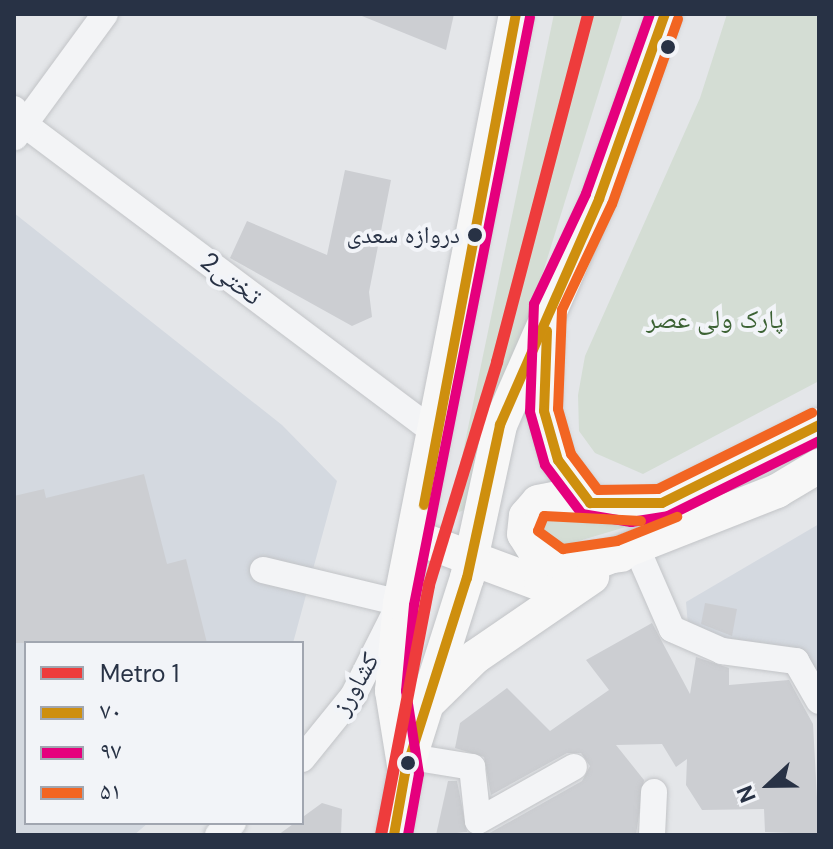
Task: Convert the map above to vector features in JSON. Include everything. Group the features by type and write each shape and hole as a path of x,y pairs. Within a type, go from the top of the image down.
{"main road":[{"path":"408,765 392,691 400,603 417,538 516,14"},
{"path":"394,835 408,765 473,555 500,425 548,307 599,199 665,14"},
{"path":"548,307 544,411 558,460 590,503"},
{"path":"629,552 561,563 536,553 524,534 526,516 538,502 662,503 819,425"},
{"path":"417,538 473,555 541,584 629,552 819,466"},
{"path":"428,702 475,657 629,552"}],"street":[{"path":"17,124 105,14"},
{"name":"2تختی","path":"17,124 437,434"},
{"path":"629,552 672,629 722,651 796,661 819,701"},
{"path":"263,570 400,603"},
{"name":"کشاورز","path":"304,757 353,696 400,603"},
{"path":"408,765 472,767 478,821 574,767"},
{"path":"652,835 654,792"}],"shaded area":[{"path":"14,213 282,425 337,481 294,641 24,641 24,825 146,825 134,835 14,835"},
{"path":"819,524 819,683 688,625 686,602"}],"green space":[{"path":"554,14 623,14 470,508 459,512 453,500"},
{"name":"پارک ولی عصر","path":"727,14 819,14 819,381 643,474 595,453 579,431 578,395 585,356 700,98"},
{"path":"545,516 577,517 629,526 552,549 535,528"}],"building":[{"path":"357,14 454,14 446,50"},
{"path":"345,170 391,180 369,292 372,317 352,326 230,258 247,221 327,255"},
{"path":"144,474 167,564 186,559 206,641 14,643 14,496 44,489 46,498"},
{"path":"705,603 737,609 732,636 701,624"},
{"path":"652,623 690,694 696,657 729,668 729,685 789,680 813,724 819,834 765,832 764,809 702,810 686,785 687,759 676,767 662,744 616,745 644,780 636,835 486,835 582,781 590,766 581,753 567,753 491,795 484,757 455,748 460,723 507,688 550,731 609,690 586,660"},
{"path":"448,781 457,781 467,832 436,835"},
{"path":"322,803 342,809 341,835 278,835 292,825 304,825 304,816"}],"metro line":[{"name":"1","path":"381,835 429,585 497,362 588,14"}],"transit line":[{"name":"۷۰","path":"424,505 516,14"},
{"name":"۹۷","path":"650,14 586,194 534,304 530,412 545,465 582,514 631,522 668,516 819,441"},
{"name":"۷۰","path":"394,835 405,773 467,578 500,425 599,199 665,14"},
{"name":"۹۷","path":"408,835 419,774 406,691 414,605 530,17"},
{"name":"۵۱","path":"678,19 612,204 562,310 558,409 571,454 598,490 658,489 812,413"},
{"name":"۷۰","path":"547,331 544,411 558,460 590,503 662,503 819,425"},
{"name":"۵۱","path":"641,521 544,516 538,531 563,549 617,541 677,517"}],"place":[{"name":"دروازه سعدی","path":"475,235"}]}
